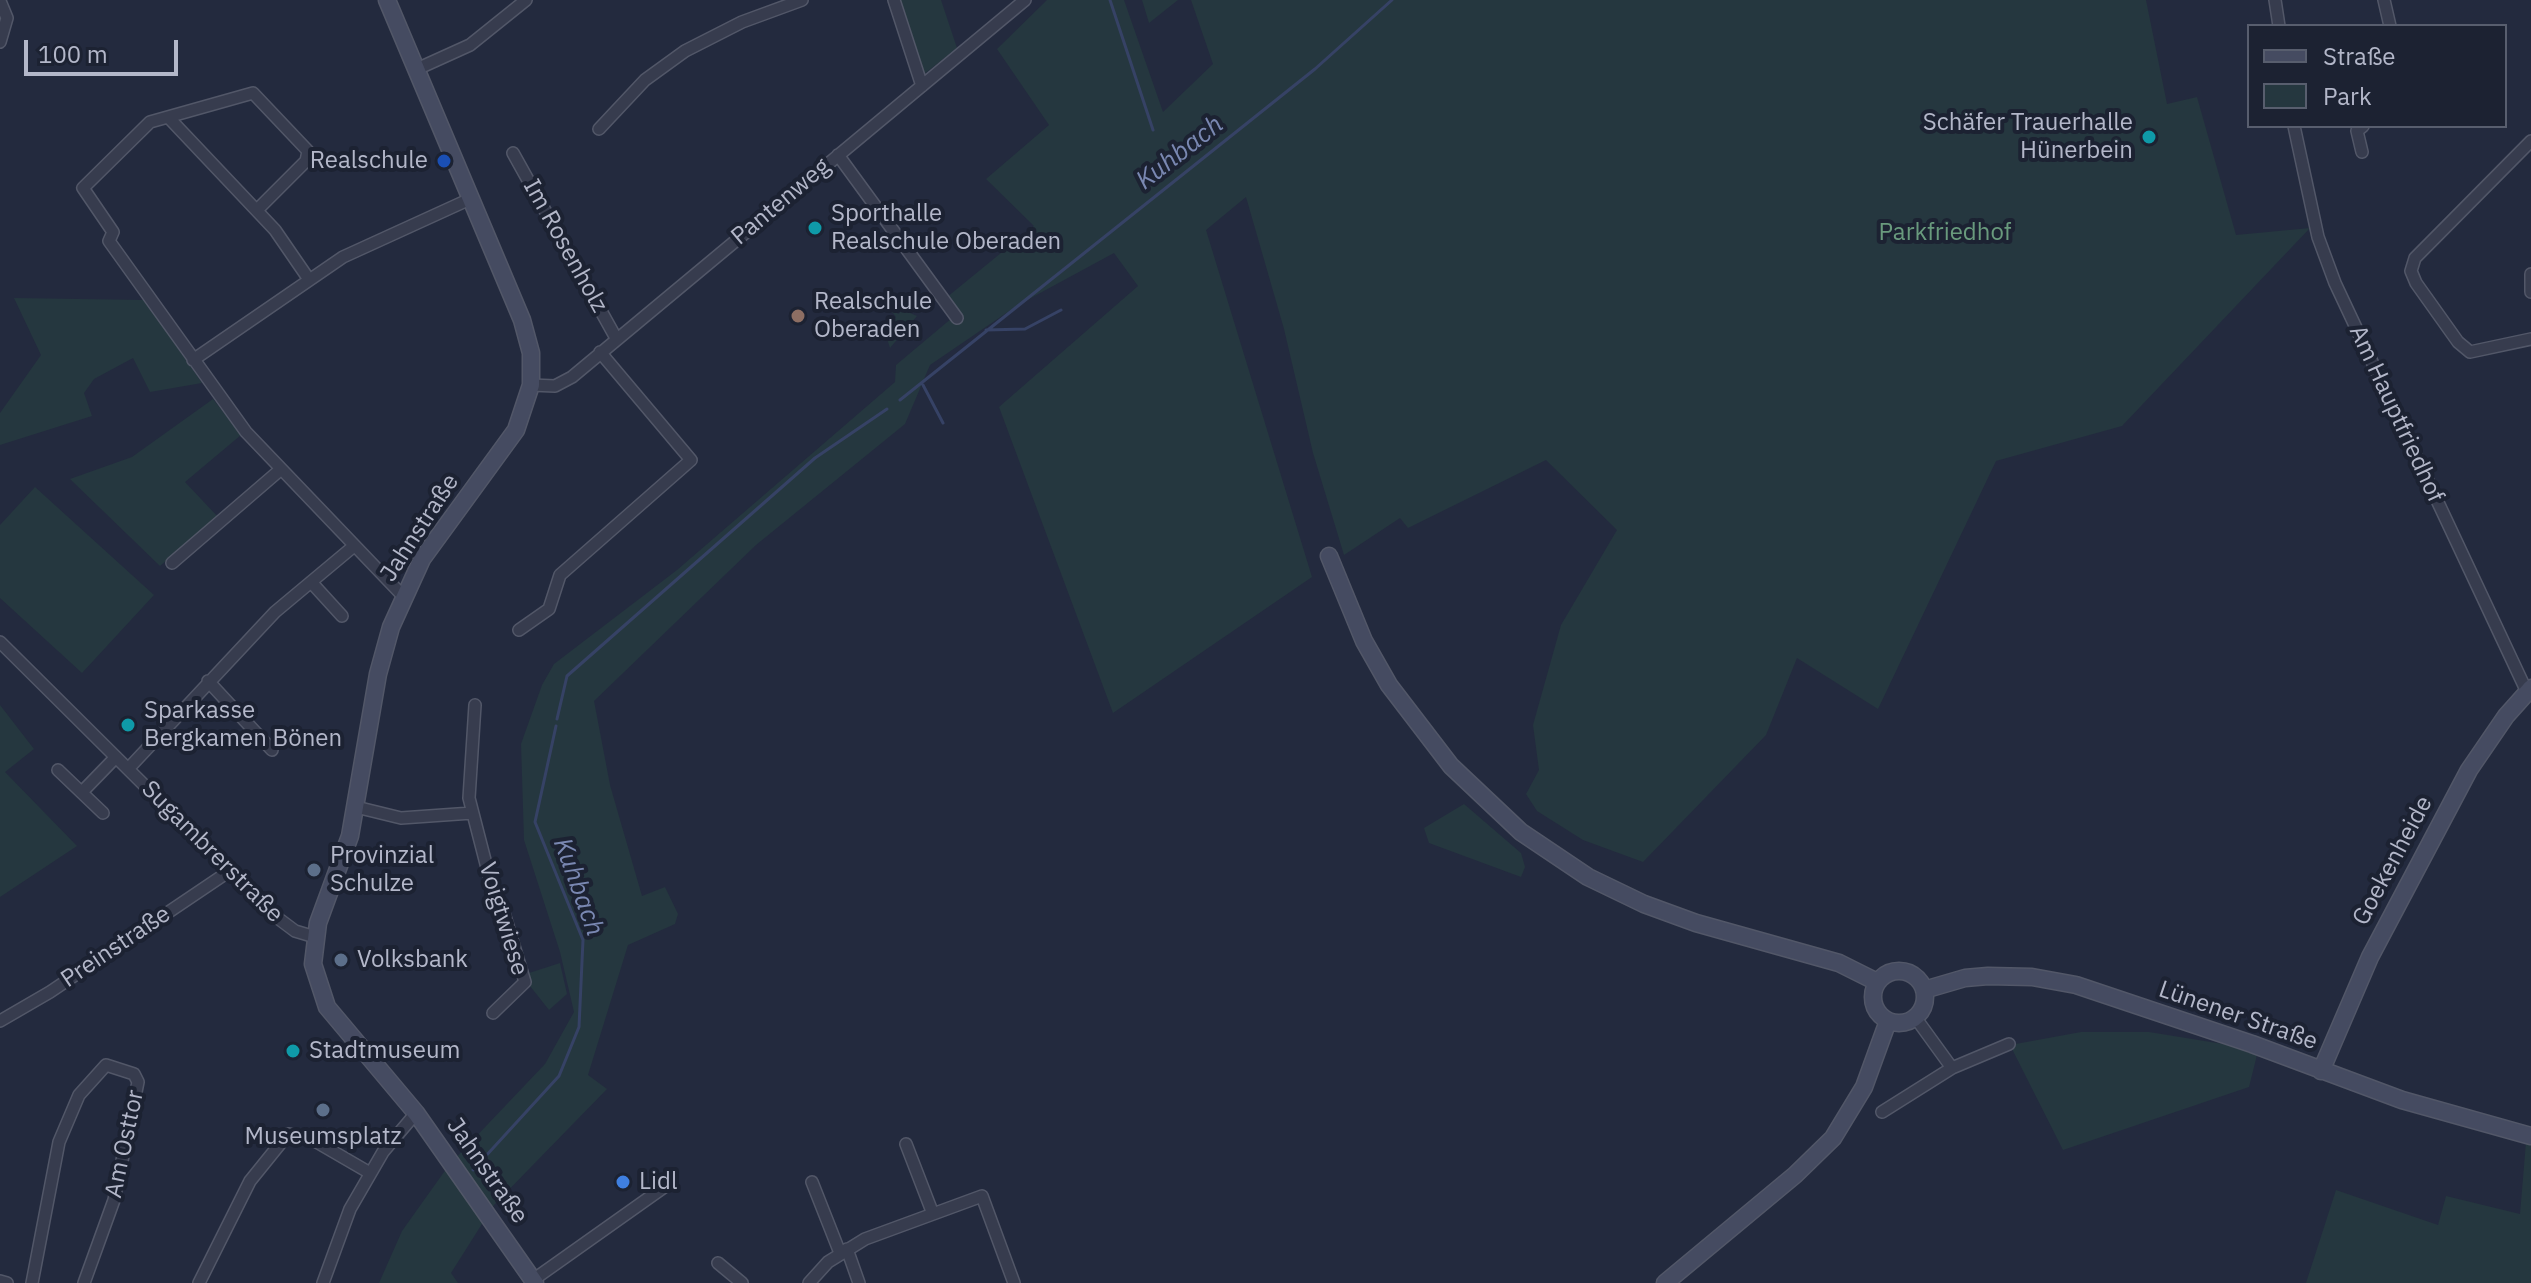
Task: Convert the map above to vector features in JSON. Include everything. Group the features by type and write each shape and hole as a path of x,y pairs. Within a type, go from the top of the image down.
{"main road":[{"name":"Jahnstraße","path":"387,0 527,335 531,385 523,416 511,438 422,559 403,596 378,674 356,807 343,862 315,937 315,978 327,1007 416,1113 534,1282"},
{"path":"1329,556 1364,641 1389,685 1451,766 1521,832 1564,863 1644,904 1696,923 1839,963 1877,982"},
{"name":"Goekenheide","path":"2321,1071 2370,957 2461,784 2490,736 2529,690"},
{"path":"1905,971 1919,980 1924,990 1923,1008 1915,1017 1899,1023 1888,1021 1873,1004 1877,982 1890,972 1905,971"},
{"name":"Lünener Straße","path":"1924,990 1988,976 2032,977 2076,985 2402,1100 2531,1136"},
{"path":"1665,1283 1805,1167 1833,1138 1864,1087 1888,1021"}],"street":[{"path":"417,69 470,45 526,0"},
{"path":"599,129 645,80 685,51 742,22 802,0"},
{"path":"894,0 922,86"},
{"name":"Pantenweg","path":"531,385 555,386 565,382 1025,0"},
{"path":"2275,0 2279,24"},
{"path":"2384,0 2390,24"},
{"path":"0,1 7,18 0,42"},
{"path":"257,210 306,161 308,151 253,93 150,122 83,188 113,232 109,241 246,432 403,596"},
{"path":"169,118 257,210 308,278"},
{"name":"Am Hauptfriedhof","path":"2294,128 2318,237 2335,283 2529,690"},
{"path":"2361,128 2357,131 2362,152"},
{"path":"2531,141 2415,258 2411,271 2458,342 2470,352 2531,339"},
{"name":"Im Rosenholz","path":"513,153 616,338"},
{"path":"838,155 957,318"},
{"path":"193,360 308,278 377,240 470,199"},
{"path":"2531,274 2531,292"},
{"path":"519,630 549,609 560,575 691,460 600,352"},
{"path":"172,563 280,470"},
{"path":"128,769 275,612 354,546"},
{"path":"311,582 342,616"},
{"name":"Sugambrerstraße","path":"0,642 287,926 315,937"},
{"path":"208,681 272,750"},
{"name":"Voigtwiese","path":"475,705 469,798 494,895 504,913 525,982 493,1013"},
{"path":"82,792 116,757"},
{"path":"58,770 103,813"},
{"path":"356,807 401,818 472,813"},
{"name":"Preinstraße","path":"0,1021 50,992 231,870"},
{"path":"1915,1017 1952,1068"},
{"path":"1882,1112 1952,1068 2009,1044"},
{"name":"Am Osttor","path":"32,1283 59,1142 79,1095 106,1065 134,1074 138,1082 114,1200 84,1283"},
{"path":"323,1283 340,1229 370,1173 399,1129 416,1113"},
{"path":"199,1283 250,1181 288,1134 308,1137 370,1173"},
{"path":"906,1144 933,1214"},
{"path":"812,1182 859,1283"},
{"name":"Jahnstraße","path":"534,1282 667,1185"},
{"path":"809,1283 844,1251 982,1196 1014,1283"},
{"path":"718,1263 742,1283"},
{"path":"0,1281 7,1283"}],"green space":[{"path":"899,0 941,0 957,48 923,75"},
{"name":"Parkfriedhof","path":"1047,0 1124,0 1163,112 1213,64 1191,0 2146,0 2167,104 2197,97 2236,235 2310,228 2122,426 1996,461 1878,709 1797,658 1766,735 1643,862 1583,840 1537,811 1526,794 1539,770 1533,725 1561,625 1617,530 1546,460 1408,528 1400,518 1344,555 1313,453 1284,329 1246,197 1206,230 1312,577 1113,713 999,407 1138,286 1114,253 1018,305 930,365 905,424 756,545 594,701 610,785 642,896 665,887 678,914 675,924 628,945 588,1075 607,1089 494,1205 451,1273 458,1283 379,1283 402,1231 449,1165 545,1064 574,1012 560,952 524,840 521,744 542,685 554,664 677,570 895,382 896,365 952,318 941,302 1034,226 986,179 1049,125 997,49"},
{"path":"1142,0 1178,0 1149,23"},
{"path":"14,298 145,300 202,383 150,392 133,358 94,379 84,393 92,416 0,445 0,413 41,355"},
{"path":"895,309 898,314 903,310 917,316 890,348 884,329 896,317 892,312"},
{"path":"213,399 241,435 185,482 218,517 160,566 70,479 132,457"},
{"path":"35,487 154,595 82,673 0,598 0,525"},
{"path":"0,705 34,749 5,772 77,846 0,897"},
{"path":"1464,804 1521,853 1525,867 1521,877 1429,843 1424,828"},
{"path":"560,963 567,994 549,1010 530,986 529,973"},
{"path":"2081,1032 2149,1032 2223,1044 2257,1055 2249,1087 2063,1150 2010,1045"},
{"path":"2526,1142 2531,1143 2531,1283 2306,1283 2336,1190 2438,1225 2446,1196 2520,1214"}],"waterway":[{"path":"1110,0 1153,130"},
{"name":"Kuhbach","path":"900,400 1315,69 1392,0"},
{"name":"Kuhbach","path":"986,330 1025,329 1061,310"},
{"name":"Kuhbach","path":"923,385 943,423"},
{"name":"Kuhbach","path":"557,719 567,676 815,458 887,409"},
{"name":"Kuhbach","path":"473,1170 559,1076 579,1027 583,940 535,822 556,726"}],"place":[{"name":"Schäfer Trauerhalle Hünerbein","path":"2149,137"},
{"name":"Realschule","path":"444,161"},
{"name":"Sporthalle Realschule Oberaden","path":"815,228"},
{"name":"Realschule Oberaden","path":"798,316"},
{"name":"Sparkasse Bergkamen Bönen","path":"128,725"},
{"name":"Provinzial Schulze","path":"314,870"},
{"name":"Volksbank","path":"341,960"},
{"name":"Stadtmuseum","path":"293,1051"},
{"name":"Museumsplatz","path":"323,1110"},
{"name":"Lidl","path":"623,1182"}]}
